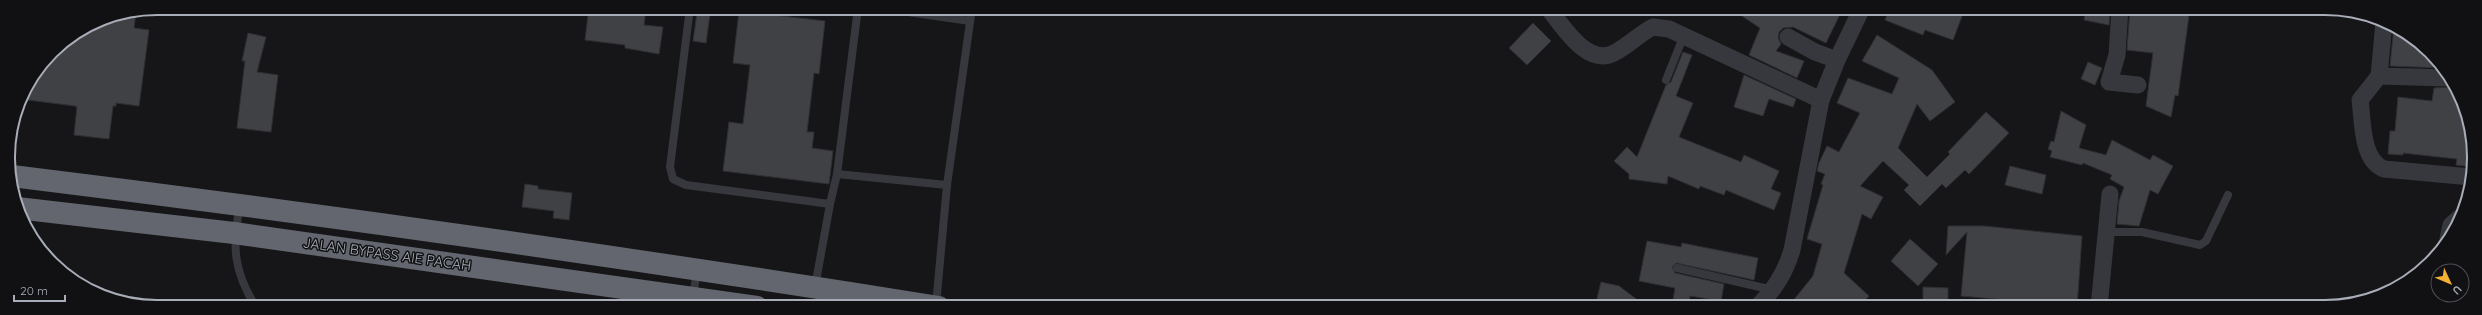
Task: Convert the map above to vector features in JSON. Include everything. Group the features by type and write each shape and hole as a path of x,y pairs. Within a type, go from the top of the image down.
{"highway":[{"path":"16,177 240,204 697,269 899,300"},
{"name":"JALAN BYPASS AIE PACAH","path":"25,209 234,233 685,300"}],"street":[{"path":"1554,15 1578,44 1596,55 1605,56 1613,53 1653,27 1669,29 1822,100"},
{"path":"1764,300 1774,290 1786,271 1792,250 1822,100 1837,60 1859,15"},
{"path":"2120,15 2117,56 2109,82 2138,85"},
{"path":"2383,28 2379,76 2360,100 2368,152 2374,162 2384,169 2466,177"},
{"path":"1788,37 1815,52 1837,60"},
{"path":"2379,76 2443,78"},
{"path":"2100,300 2110,194"}],"lane":[{"path":"689,15 670,167 673,179 686,185 830,204"},
{"path":"815,287 837,174 857,15"},
{"path":"928,15 970,21"},
{"path":"938,300 947,185 971,15"},
{"path":"1666,80 1684,35"},
{"path":"837,174 947,185"},
{"path":"2106,232 2142,232 2200,245 2206,241 2228,195"},
{"path":"240,204 234,233 237,268 253,300"},
{"path":"1677,268 1774,290"},
{"path":"692,300 697,269"}],"building":[{"path":"588,15 645,15 644,25 663,27 659,54 625,48 625,45 585,40"},
{"path":"697,15 710,15 706,43 693,41"},
{"path":"739,15 773,15 825,21 819,74 814,73 807,132 814,132 812,148 833,151 829,184 723,171 729,122 743,124 750,65 733,63"},
{"path":"1740,15 1840,15 1826,43 1793,27 1783,28 1779,32 1778,38 1781,44 1776,51 1804,61 1797,78 1749,55 1760,28"},
{"path":"1887,15 1962,15 1953,40 1925,30 1923,35 1885,20"},
{"path":"2085,15 2110,15 2109,25 2084,20"},
{"path":"2130,15 2189,15 2178,96 2175,95 2171,117 2146,106 2153,53 2127,50"},
{"path":"135,17 134,28 149,30 139,106 116,103 116,106 113,106 109,139 74,135 77,107 27,100 44,71 71,44 86,34 103,26"},
{"path":"1533,23 1551,41 1527,65 1509,48"},
{"path":"248,33 266,37 257,72 278,75 271,132 237,128 245,61 242,61"},
{"path":"2393,33 2411,44 2435,68 2390,66"},
{"path":"1877,35 1932,70 1955,102 1930,121 1917,104 1898,148 1927,177 1950,154 1948,152 1986,112 2009,133 1969,174 1965,170 1946,188 1942,184 1920,206 1904,190 1909,185 1883,161 1860,186 1883,197 1871,219 1862,214 1844,273 1869,296 1865,300 1794,300 1813,276 1822,244 1807,239 1825,174 1817,171 1819,163 1827,146 1839,152 1860,113 1837,103 1848,78 1892,94 1899,78 1862,61"},
{"path":"1683,52 1692,55 1676,96 1693,103 1679,137 1741,162 1744,155 1779,171 1771,189 1781,193 1774,210 1726,190 1724,195 1700,186 1699,189 1668,176 1667,184 1629,179 1629,174 1614,161 1627,147 1637,157 1666,85 1671,82"},
{"path":"2088,62 2102,68 2095,85 2081,79"},
{"path":"1744,75 1796,99 1793,107 1769,99 1763,116 1734,107"},
{"path":"2449,87 2456,103 2466,139 2467,166 2456,165 2457,159 2403,153 2403,155 2388,154 2390,131 2395,131 2398,97 2432,101 2434,88"},
{"path":"2061,111 2086,125 2079,148 2106,155 2112,140 2150,160 2153,155 2173,166 2158,194 2150,190 2139,226 2117,224 2119,201 2124,187 2110,179 2112,175 2083,163 2082,165 2050,157 2052,151 2048,149 2051,141 2054,142"},
{"path":"2010,166 2046,175 2042,194 2005,185"},
{"path":"525,184 538,186 538,189 572,193 569,220 553,218 554,211 522,207"},
{"path":"1948,226 1984,226 2082,236 2077,300 2006,300 1961,296 1967,232 1946,255"},
{"path":"1910,239 1938,264 1918,286 1891,261"},
{"path":"1647,241 1681,247 1682,243 1758,258 1754,280 1676,263 1672,267 1675,273 1724,284 1721,300 1690,296 1689,300 1673,300 1675,288 1639,281"},
{"path":"1601,282 1619,286 1638,300 1597,300"},
{"path":"1923,287 1948,288 1948,300 1923,300"}]}
